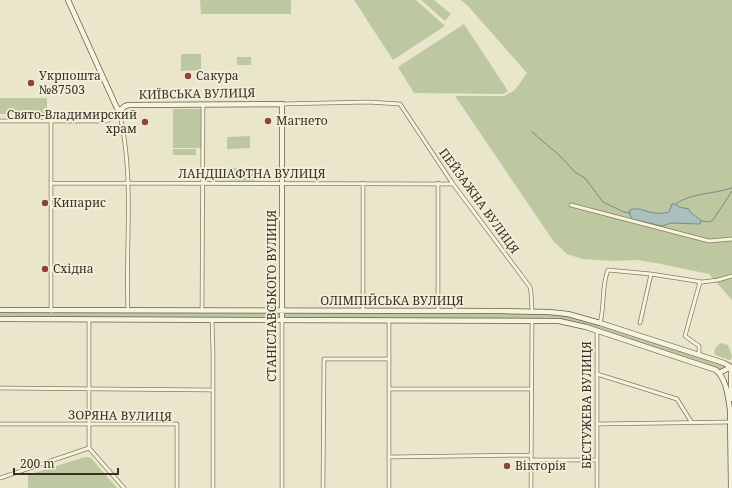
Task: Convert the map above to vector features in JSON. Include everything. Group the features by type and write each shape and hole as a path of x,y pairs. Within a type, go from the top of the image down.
{"main road":[{"path":"68,0 119,110"},
{"name":"КИЇВСЬКА ВУЛИЦЯ","path":"119,110 124,106 129,105 282,104"},
{"name":"СТАНІСЛАВСЬКОГО ВУЛИЦЯ","path":"282,104 282,320"},
{"name":"ОЛІМПІЙСЬКА ВУЛИЦЯ","path":"0,310 532,311 568,314 709,358 732,367"},
{"path":"89,320 90,310"},
{"path":"532,311 532,320"},
{"name":"ОЛІМПІЙСЬКА ВУЛИЦЯ","path":"0,319 560,321 597,331 706,366 719,373"},
{"name":"БЕСТУЖЕВА ВУЛИЦЯ","path":"597,331 600,323"},
{"path":"706,366 709,358"},
{"path":"730,410 732,367 719,373 724,382 730,410 731,488"}],"street":[{"name":"КИЇВСЬКА ВУЛИЦЯ","path":"282,104 365,102 400,104"},
{"name":"ПЕЙЗАЖНА ВУЛИЦЯ","path":"400,104 454,184 530,287 532,311"},
{"path":"202,311 203,105"},
{"name":"КИЇВСЬКА ВУЛИЦЯ","path":"0,121 106,121 112,119 119,110"},
{"path":"119,110 123,124 128,183 128,310"},
{"path":"51,121 51,310"},
{"name":"ЛАНДШАФТНА ВУЛИЦЯ","path":"51,183 454,184"},
{"path":"362,183 363,311"},
{"path":"438,184 438,311"},
{"path":"571,205 709,241 732,239"},
{"path":"600,323 608,270 651,274 700,282 718,280 732,276"},
{"path":"640,323 651,274"},
{"path":"699,355 699,346 686,336 700,282"},
{"path":"89,320 89,448 124,488"},
{"path":"212,320 213,488"},
{"name":"СТАНІСЛАВСЬКОГО ВУЛИЦЯ","path":"282,320 282,488"},
{"path":"389,320 389,488"},
{"path":"531,488 532,320"},
{"name":"БЕСТУЖЕВА ВУЛИЦЯ","path":"597,331 597,488"},
{"path":"323,488 324,359 389,359"},
{"path":"597,374 676,399 692,423"},
{"path":"0,388 213,390"},
{"path":"389,389 531,389"},
{"path":"597,424 731,422"},
{"name":"ЗОРЯНА ВУЛИЦЯ","path":"0,424 177,424 177,488"},
{"path":"0,478 89,448"},
{"path":"389,456 531,455"},
{"path":"531,460 597,460"}],"green space":[{"path":"200,0 291,0 291,14 201,14"},
{"path":"354,0 416,0 445,26 393,60"},
{"path":"421,0 434,0 451,14 445,21"},
{"path":"461,0 732,0 732,300 709,274 637,260 613,261 582,259 567,254 554,242 455,96 504,96 515,90 527,73"},
{"path":"464,24 508,91 503,94 414,93 398,67"},
{"path":"181,54 201,54 201,70 181,71"},
{"path":"237,57 251,57 251,65 237,65"},
{"path":"0,98 46,98 47,113 0,114"},
{"path":"173,109 202,109 202,148 173,148"},
{"path":"250,136 250,148 227,149 227,137"},
{"path":"173,149 196,149 196,155 173,155"},
{"path":"221,168 256,168 259,171 255,174 256,178 254,181 207,179 208,174"},
{"path":"0,310 568,314 732,366 732,453 730,410 731,367 719,373 565,322 0,319"},
{"path":"721,343 728,345 732,356 731,360 715,355 716,348"},
{"path":"85,457 91,458 117,488 28,488 28,475"}],"shaded area":[{"path":"672,204 689,209 691,213 701,220 700,224 671,223 662,226 632,219 629,213 630,210 640,209 652,213 666,213 669,212"}],"waterway":[{"path":"532,132 559,155 575,172 585,178 603,202 624,212 630,213"},
{"path":"676,204 681,200 732,188"},
{"path":"701,221 709,222 713,220 732,191"}],"place":[{"name":"Сакура","path":"188,76"},
{"name":"Укрпошта №87503","path":"31,83"},
{"name":"Магнето","path":"268,121"},
{"name":"Свято-Владимирский храм","path":"145,122"},
{"name":"Кипарис","path":"45,203"},
{"name":"Східна","path":"45,269"},
{"name":"Вікторія","path":"507,466"}]}
